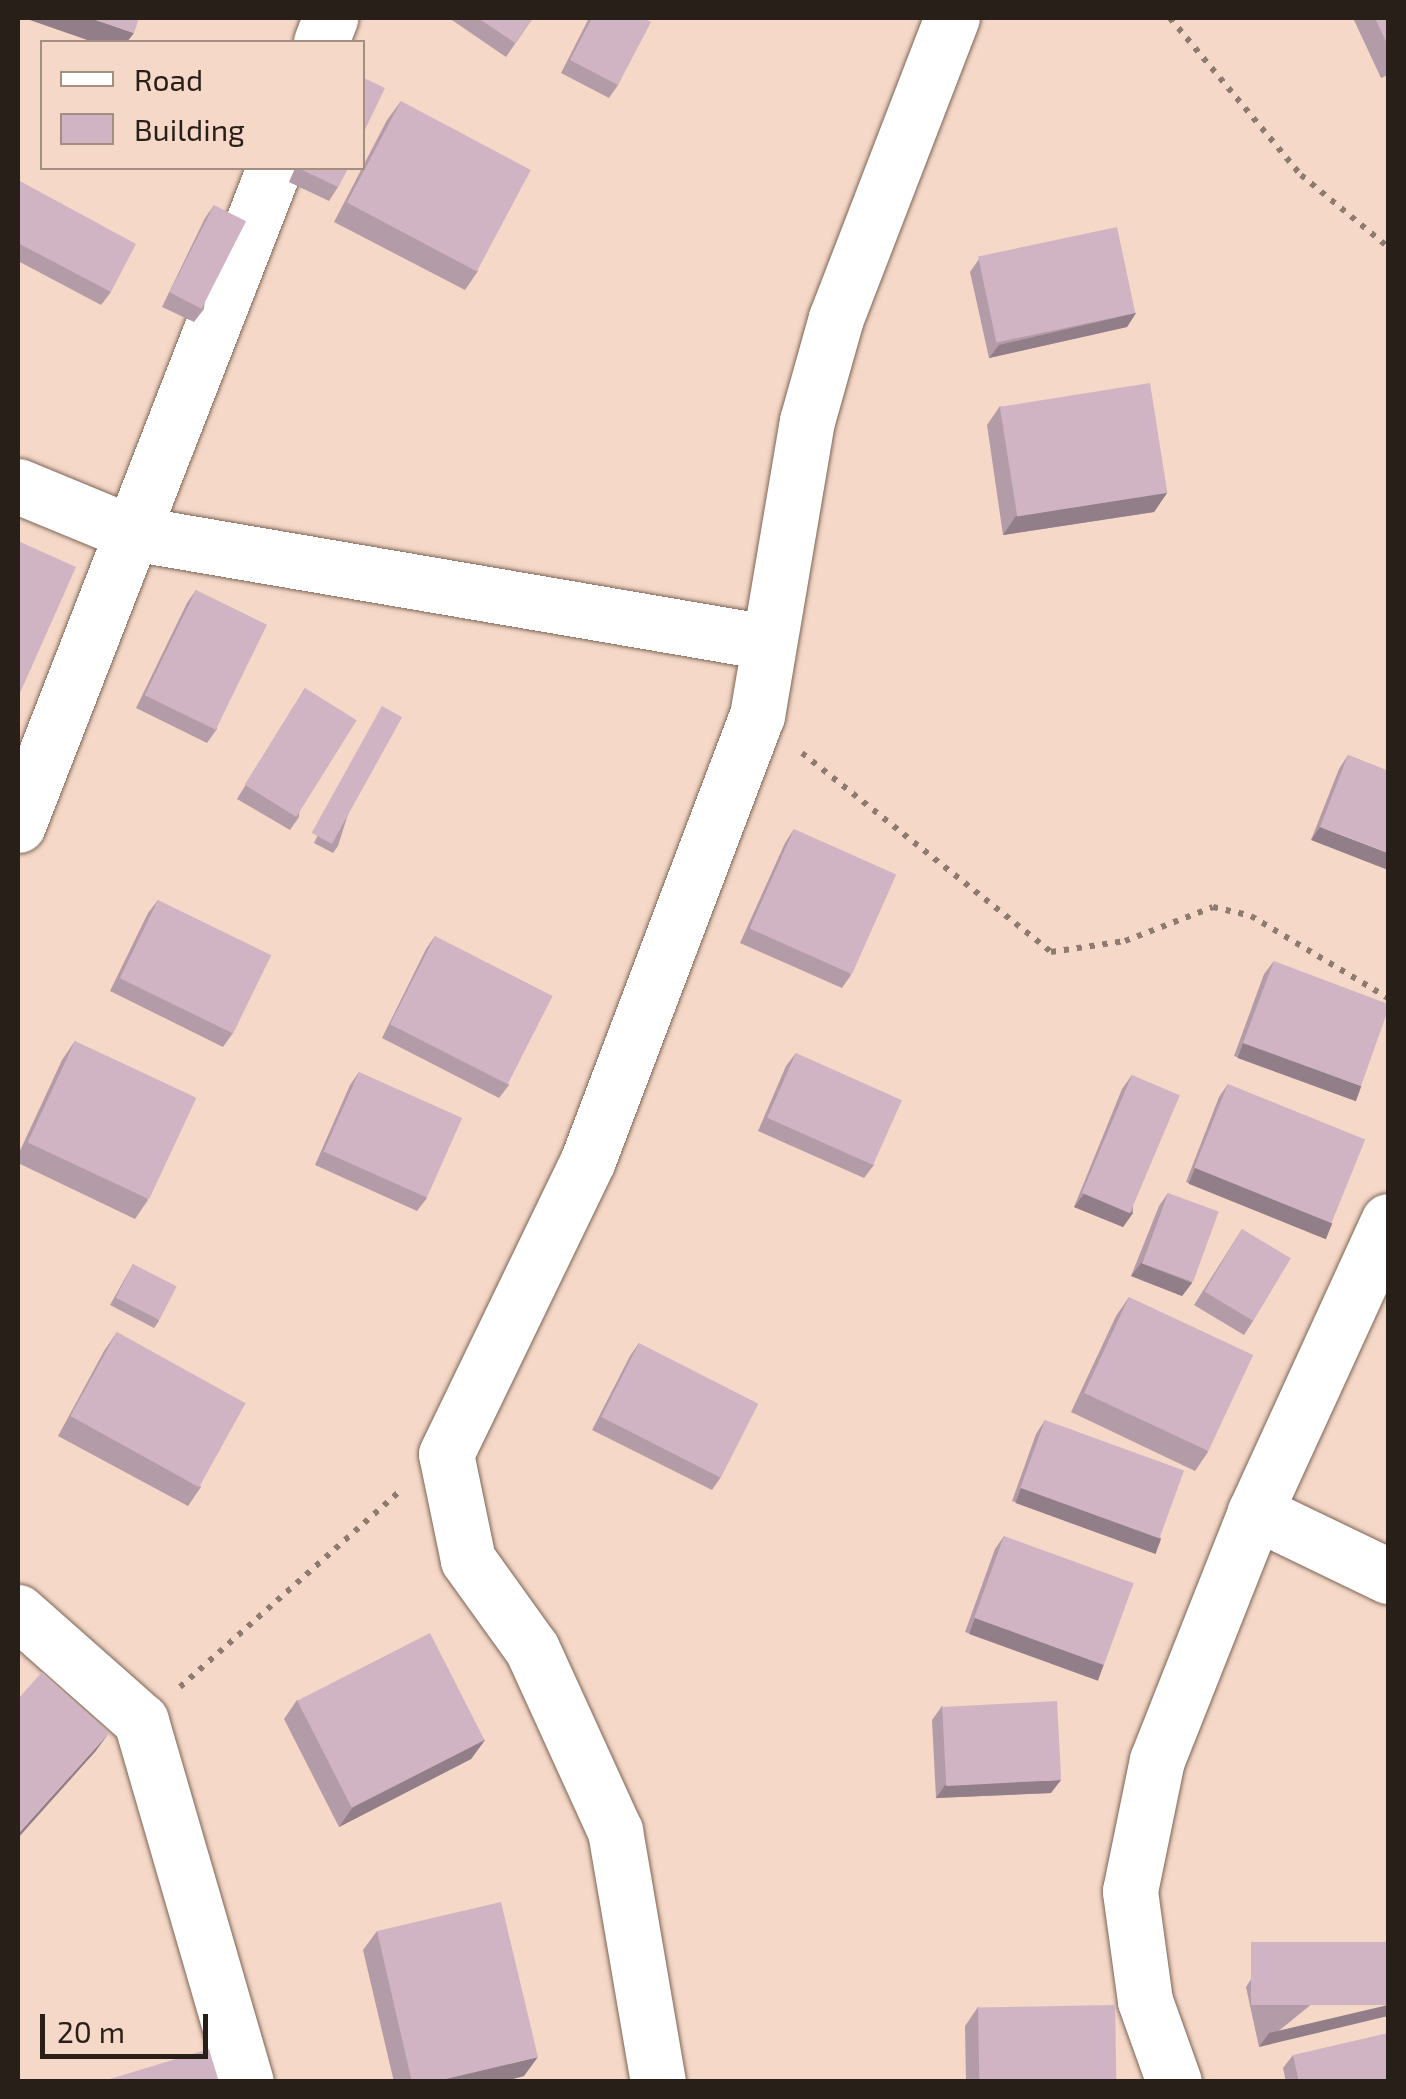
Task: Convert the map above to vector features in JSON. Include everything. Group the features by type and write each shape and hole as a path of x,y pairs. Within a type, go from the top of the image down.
{"street":[{"path":"658,2082 615,1831 532,1648 468,1560 446,1454 588,1160 757,716 767,642 836,318 952,18"},
{"path":"18,825 273,170"},
{"path":"18,486 132,533 767,642"},
{"path":"1174,2082 1145,2000 1130,1891 1157,1760 1256,1512 1388,1221"},
{"path":"1256,1512 1388,1576"},
{"path":"18,1612 140,1722 246,2082"}],"path":[{"path":"1170,18 1301,175 1388,247"},
{"path":"757,716 1051,952 1125,941 1213,906 1251,916 1388,998"},
{"path":"140,1722 446,1454"}],"building":[{"path":"90,18 139,18 134,33"},
{"path":"478,18 533,18 515,43"},
{"path":"592,18 643,18 651,22 618,85 570,60"},
{"path":"1375,18 1388,18 1388,46"},
{"path":"365,78 385,88 365,130"},
{"path":"401,101 531,170 477,272 347,203"},
{"path":"302,170 347,170 338,187"},
{"path":"18,180 136,244 111,292 18,243"},
{"path":"214,205 246,221 202,309 170,292"},
{"path":"1117,227 1135,313 996,343 978,257"},
{"path":"1150,383 1167,493 1017,516 1000,407"},
{"path":"18,541 76,567 20,693 18,691"},
{"path":"196,590 267,625 216,730 145,695"},
{"path":"305,688 357,720 296,817 245,785"},
{"path":"382,706 402,717 332,844 312,833"},
{"path":"1348,755 1388,771 1388,853 1320,827"},
{"path":"794,829 896,875 852,974 750,929"},
{"path":"158,900 271,955 233,1033 120,978"},
{"path":"435,936 553,996 508,1084 390,1024"},
{"path":"1274,961 1388,1004 1361,1086 1243,1043"},
{"path":"75,1041 196,1098 149,1199 28,1143"},
{"path":"796,1053 902,1100 873,1165 767,1118"},
{"path":"359,1072 462,1118 427,1197 324,1151"},
{"path":"1132,1075 1180,1095 1130,1213 1082,1193"},
{"path":"1228,1084 1365,1139 1332,1223 1194,1167"},
{"path":"1168,1193 1219,1211 1193,1282 1142,1263"},
{"path":"1242,1229 1291,1258 1253,1321 1204,1292"},
{"path":"133,1264 177,1286 159,1320 116,1298"},
{"path":"1129,1297 1253,1355 1208,1451 1084,1393"},
{"path":"117,1332 246,1403 199,1487 70,1416"},
{"path":"639,1343 758,1404 721,1478 601,1417"},
{"path":"1045,1420 1184,1471 1159,1538 1020,1488"},
{"path":"1004,1536 1134,1583 1104,1665 974,1618"},
{"path":"430,1633 484,1740 352,1808 297,1701"},
{"path":"42,1672 109,1733 18,1834 18,1699"},
{"path":"1057,1701 1061,1780 946,1786 942,1707"},
{"path":"501,1902 538,2057 433,2082 412,2082 377,1931"},
{"path":"1251,1942 1388,1942 1388,2005 1251,2005"},
{"path":"1115,2005 1116,2082 979,2082 978,2007"},
{"path":"1388,2033 1388,2082 1299,2082 1293,2055"},
{"path":"209,2049 219,2082 100,2082"}]}
